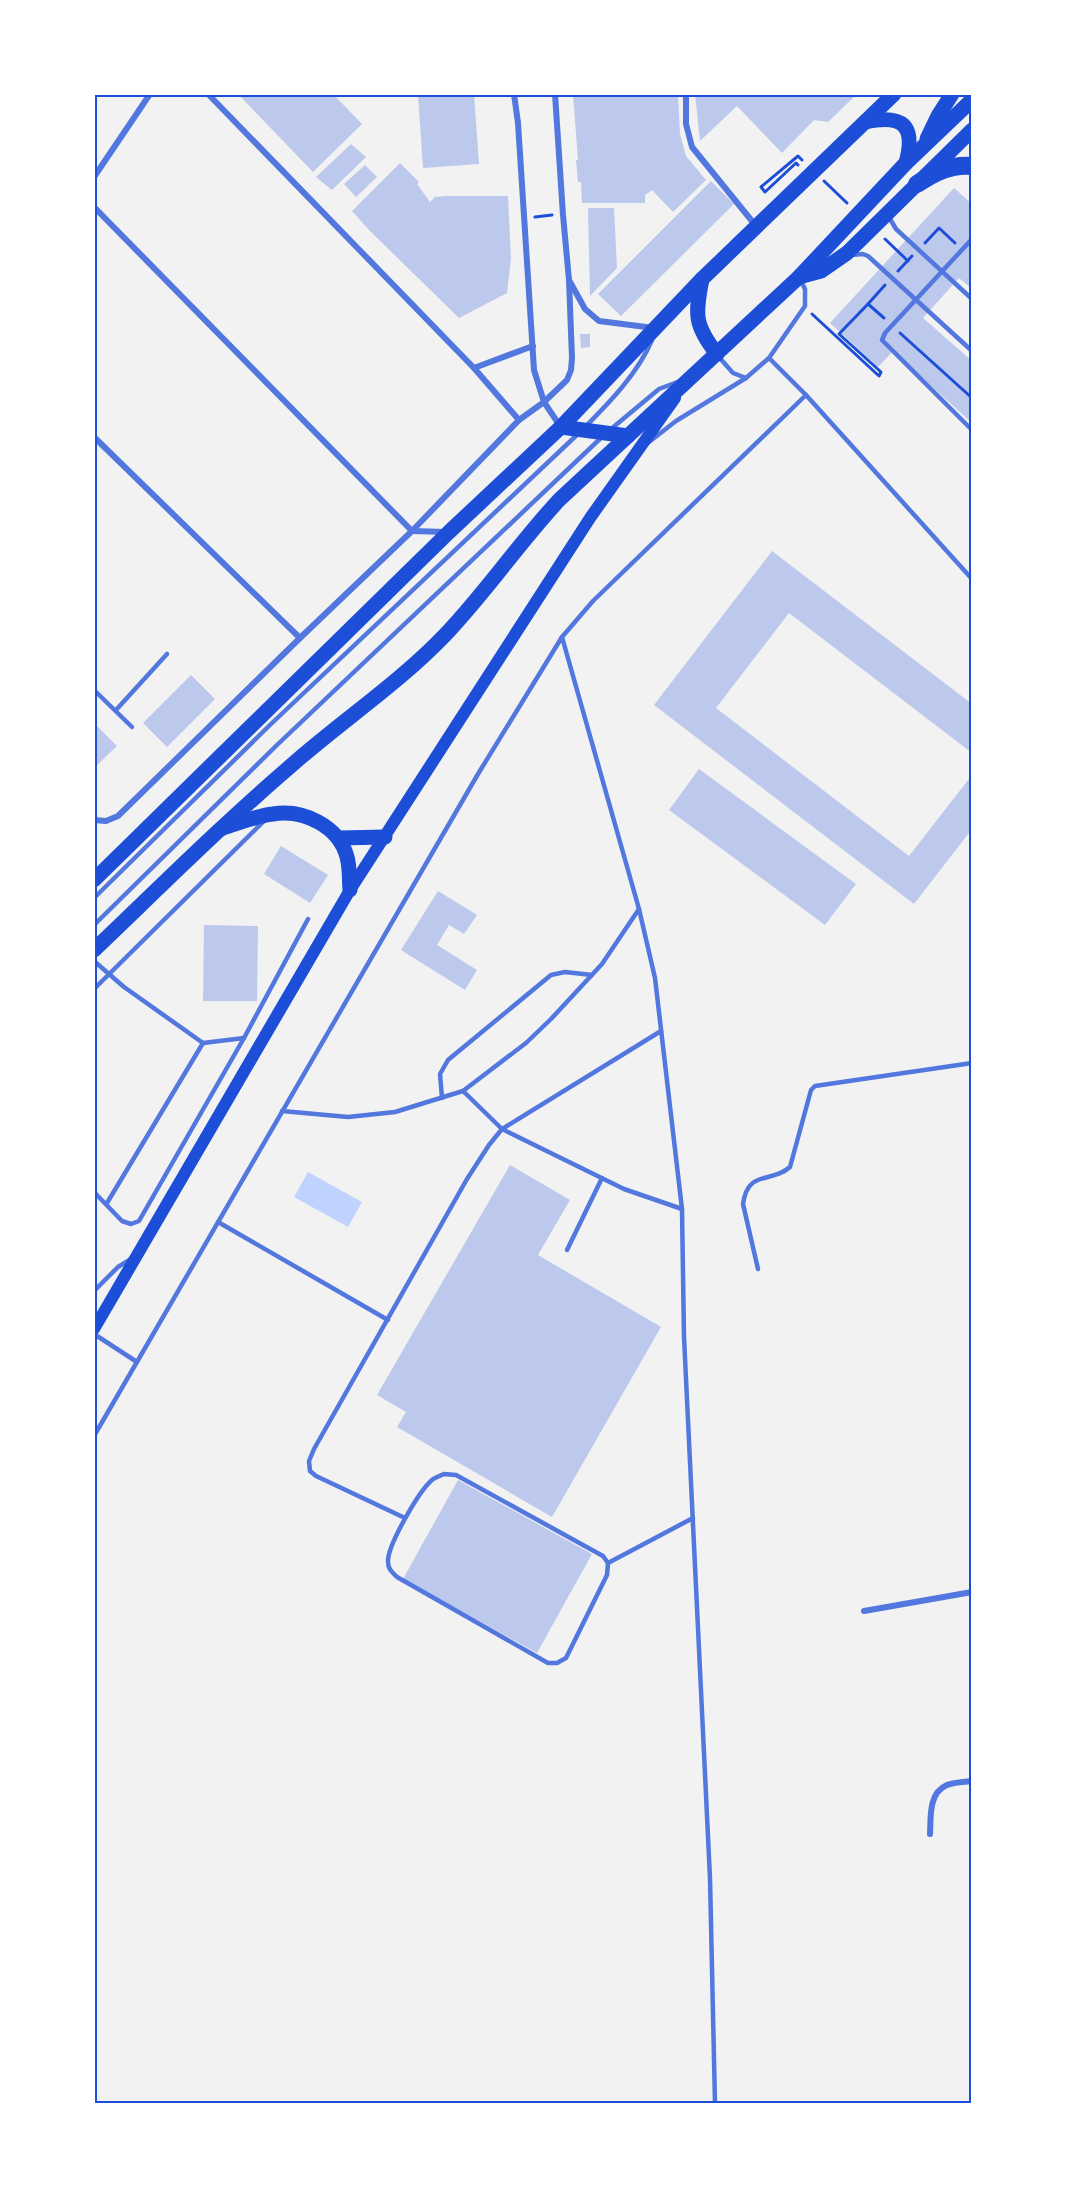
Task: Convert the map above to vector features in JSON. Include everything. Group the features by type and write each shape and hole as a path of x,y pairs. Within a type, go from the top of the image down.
{"highway":[{"path":"917,184 938,171 972,166"}],"main road":[{"path":"94,880 448,532 561,427 702,279 894,94"},
{"path":"923,147 952,94"},
{"path":"94,950 220,829 293,763 400,677 445,635 540,521 799,277 906,163 972,100"},
{"path":"865,122 891,119 908,130 911,139 906,163"},
{"path":"799,277 821,271 840,259 972,130"},
{"path":"702,279 697,316 706,340 717,354"},
{"path":"94,1332 350,890 590,518 688,380"},
{"path":"561,427 628,436"},
{"path":"220,829 272,814 287,813 309,818 326,826 339,838 347,857 350,890"},
{"path":"339,838 385,837"}],"street":[{"path":"94,177 150,94"},
{"path":"208,94 474,368 519,420"},
{"path":"514,94 518,123 534,370 544,402 561,427"},
{"path":"94,820 106,820 118,816 412,531 519,420 544,402 567,380 571,370 569,280 555,94"},
{"path":"686,94 686,124 692,147 757,226"},
{"path":"94,207 412,531 448,532"},
{"path":"569,280 585,309 599,321 656,328"},
{"path":"474,368 533,346"},
{"path":"94,437 300,638"},
{"path":"864,1611 972,1592"},
{"path":"930,1834 932,1803 938,1792 945,1786 972,1781"}],"lane":[{"path":"894,207 890,219 896,229 972,299"},
{"path":"972,239 885,333 882,340 972,430"},
{"path":"840,259 855,254 868,256 972,351"},
{"path":"637,451 676,421 746,378 769,358 805,306 805,289 799,277"},
{"path":"94,898 280,716 582,430 624,384 646,353 656,328"},
{"path":"717,354 733,373 746,378"},
{"path":"769,358 806,395 972,579"},
{"path":"94,925 285,737 606,433 659,389 675,382 688,380"},
{"path":"94,1436 478,774 562,637 593,601 806,395"},
{"path":"562,637 639,909 655,978 682,1209 684,1337 710,1878 715,2103"},
{"path":"116,710 167,654"},
{"path":"94,690 132,727"},
{"path":"94,990 272,814"},
{"path":"282,1111 348,1117 395,1112 463,1091 536,1035 602,964 639,909"},
{"path":"94,1192 122,1221 131,1224 139,1221 244,1038 308,919"},
{"path":"94,961 124,987 203,1043 244,1038"},
{"path":"442,1098 441,1074 448,1060 551,975 565,972 592,975"},
{"path":"405,1518 316,1476 310,1471 309,1461 314,1449 467,1179 501,1129 661,1031"},
{"path":"107,1203 203,1043"},
{"path":"758,1269 743,1204 745,1193 750,1184 759,1178 786,1171 790,1167 811,1090 815,1086 972,1063"},
{"path":"463,1091 501,1129 624,1189 682,1209"},
{"path":"567,1250 602,1178"},
{"path":"218,1222 388,1320"},
{"path":"94,1291 117,1267 136,1257"},
{"path":"94,1332 137,1362"},
{"path":"444,1474 456,1475 603,1556 608,1563 607,1575 571,1651 566,1658 557,1663 548,1663 397,1577 388,1569 387,1560 405,1518 425,1487 434,1478 444,1474"},
{"path":"608,1563 693,1518"}],"path":[{"path":"798,156 761,187 765,192 796,163 808,178"},
{"path":"523,217 563,215"},
{"path":"923,244 939,228 955,243"},
{"path":"805,306 879,376 881,372 839,334 915,253"},
{"path":"868,304 884,318"},
{"path":"892,326 972,398"}],"water":[{"path":"308,1172 362,1202 348,1227 294,1197"}],"building":[{"path":"238,94 333,94 362,124 313,172"},
{"path":"418,94 474,94 479,164 423,168"},
{"path":"573,94 678,94 680,134 686,156 706,180 673,212 652,190 645,195 645,203 582,203 581,182 578,182 576,160 578,160"},
{"path":"695,94 857,94 828,122 814,120 782,153 737,106 700,141"},
{"path":"351,144 366,157 332,190 316,177"},
{"path":"400,163 419,182 417,184 430,202 435,197 445,196 508,196 511,259 507,293 459,318 352,211"},
{"path":"365,165 377,177 356,197 344,184"},
{"path":"711,181 734,204 621,316 598,294"},
{"path":"954,188 972,204 972,289 959,278 923,318 972,361 972,423 893,351 878,367 830,323"},
{"path":"588,208 614,208 617,268 590,296"},
{"path":"580,334 590,334 590,347 581,348"},
{"path":"772,551 972,704 972,753 789,613 716,708 909,856 972,775 972,829 914,904 654,705"},
{"path":"191,675 215,699 167,747 143,723"},
{"path":"94,723 117,746 94,768"},
{"path":"699,769 856,884 825,925 669,810"},
{"path":"281,846 328,875 310,903 264,874"},
{"path":"438,891 477,915 464,934 449,925 437,945 477,970 465,990 401,950"},
{"path":"204,925 258,926 257,1001 203,1001"},
{"path":"510,1165 570,1200 538,1255 661,1327 552,1517 397,1427 406,1412 377,1395"},
{"path":"458,1480 592,1554 537,1653 403,1579"}]}
